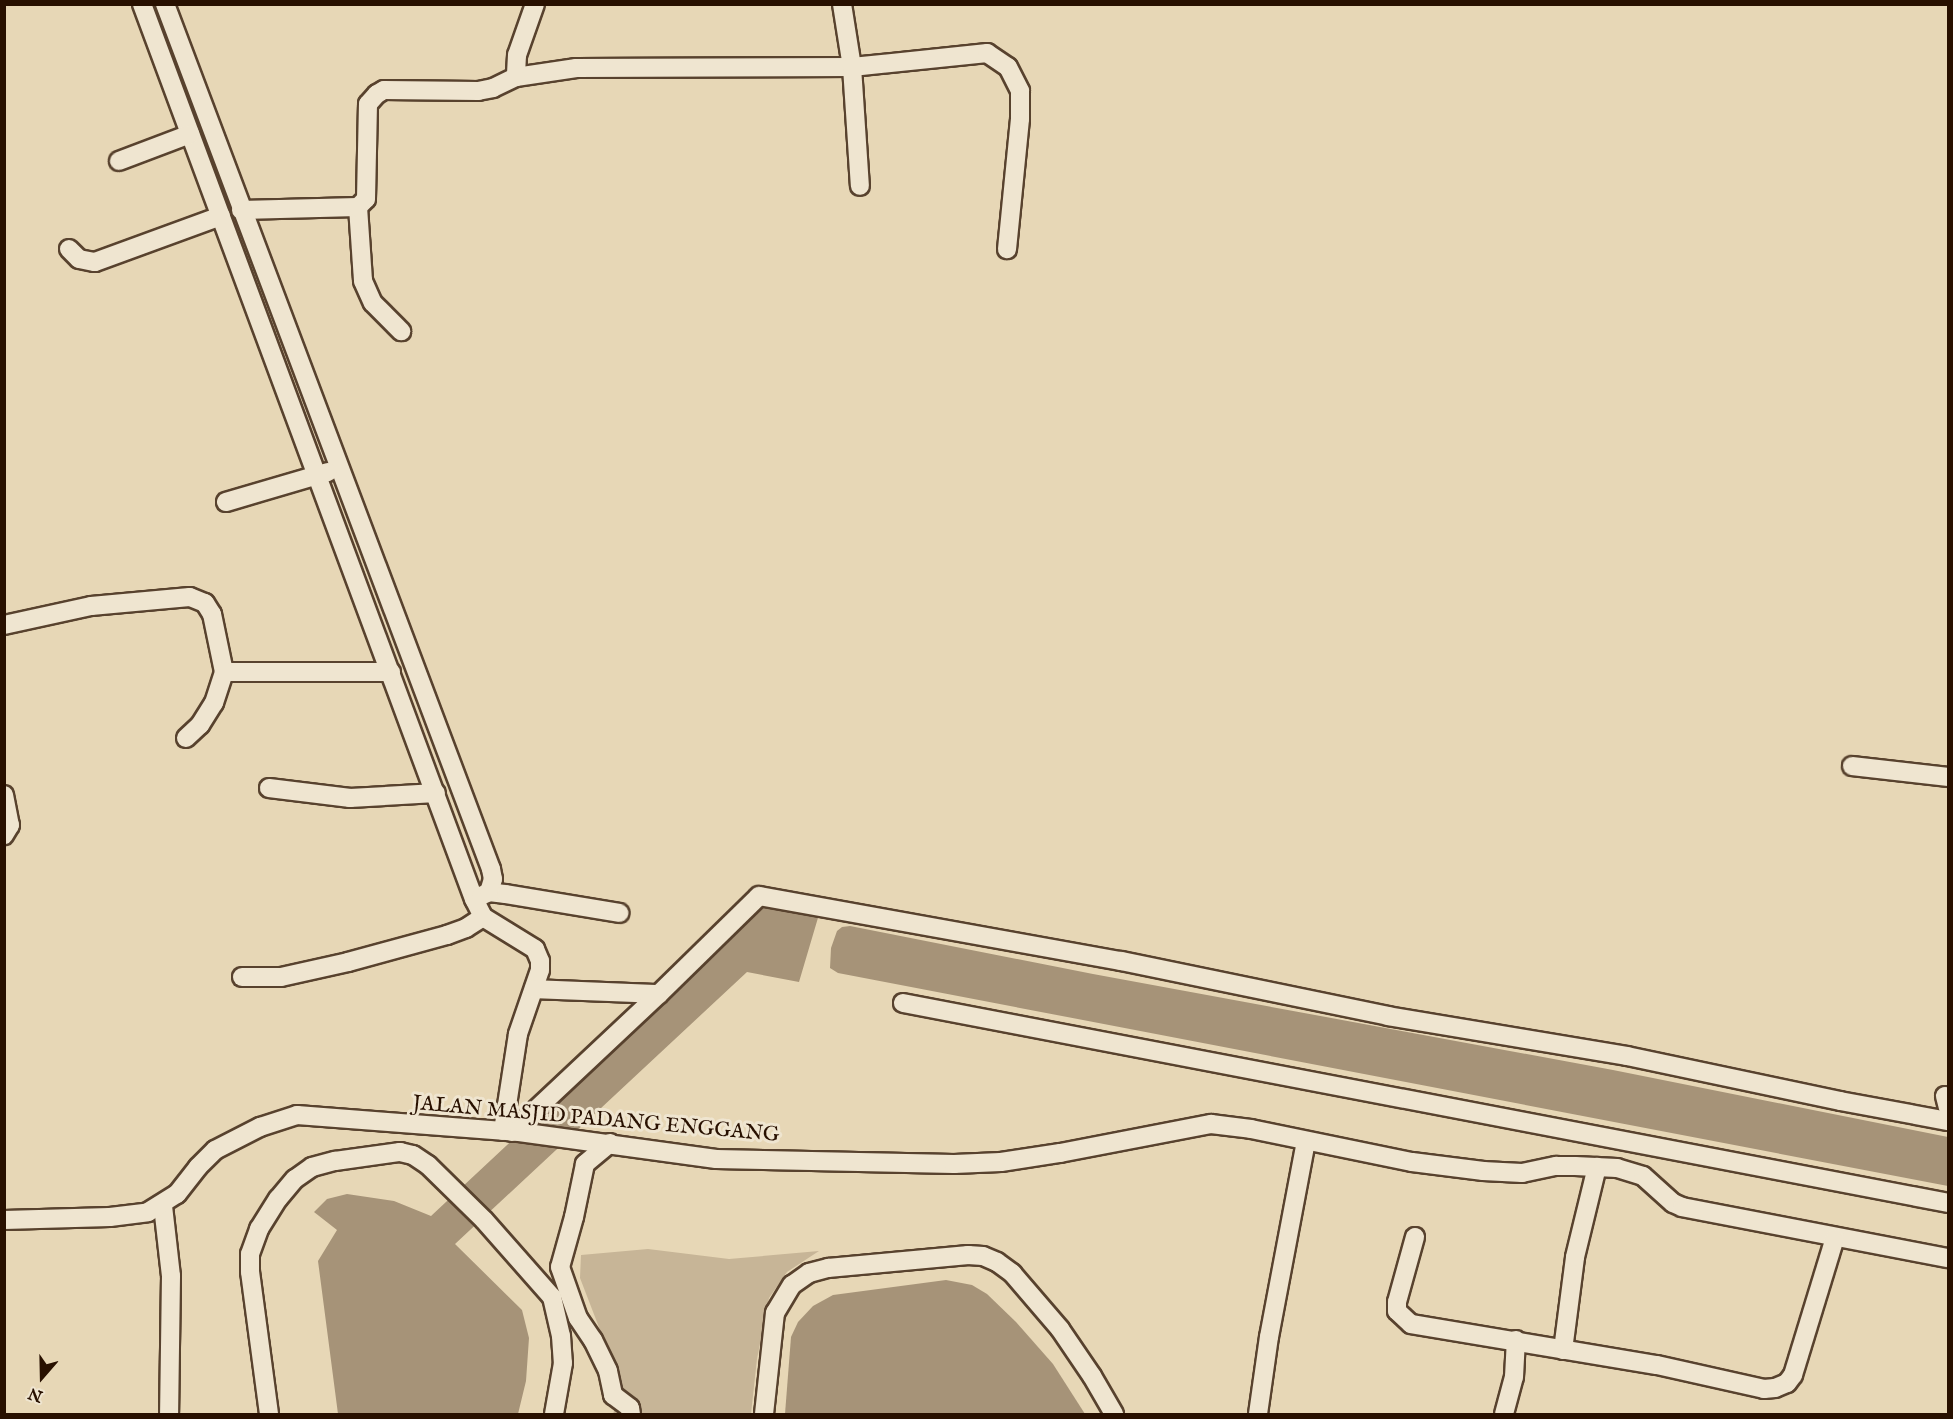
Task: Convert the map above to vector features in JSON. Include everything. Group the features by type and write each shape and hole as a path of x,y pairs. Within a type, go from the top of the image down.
{"street":[{"path":"142,4 436,793 481,896 483,917"},
{"path":"165,4 491,869 493,879 481,896"},
{"path":"516,77 517,55 535,4"},
{"path":"842,4 852,67 860,186"},
{"path":"241,210 358,207 366,199 369,104 377,94 384,90 478,91 493,88 516,77 576,68 852,67 987,53 1008,67 1020,91 1020,119 1007,249"},
{"path":"119,161 190,134"},
{"path":"358,207 363,281 373,303 401,331"},
{"path":"69,249 79,259 95,262 221,216"},
{"path":"226,502 340,469"},
{"path":"4,625 91,606 190,597 206,603 212,614 224,672 214,703 200,725 186,738"},
{"path":"224,672 391,672"},
{"path":"1852,766 1948,777"},
{"path":"269,788 351,798 436,793"},
{"path":"4,795 10,825 4,835"},
{"path":"481,896 619,913"},
{"path":"511,1132 659,994 759,896 1121,961 1388,1016 1627,1056 1840,1101 1948,1121"},
{"path":"242,977 280,977 348,962 447,935 466,928 483,917"},
{"path":"483,917 535,949 540,961 540,970 513,1055 511,1132"},
{"path":"534,989 659,994"},
{"path":"903,1003 1948,1203"},
{"name":"JALAN MASJID PADANG ENGGANG","path":"4,1220 135,1215 163,1206 177,1194 215,1150 283,1118 314,1115 511,1132 610,1143 716,1159 954,1164 1001,1162 1060,1153 1211,1124 1251,1129 1412,1162 1504,1173 1521,1173 1556,1166 1617,1168 1643,1176 1672,1203 1682,1207 1948,1258"},
{"path":"1258,1414 1269,1337 1306,1142"},
{"path":"610,1143 585,1164 560,1268 578,1318 594,1340 608,1371 613,1395 630,1408 631,1414"},
{"path":"269,1414 250,1254 259,1230 278,1199 295,1179 312,1167 335,1161 400,1152 413,1155 428,1165 484,1220 511,1254 552,1297 561,1336 562,1363 555,1414"},
{"path":"1563,1350 1575,1257 1597,1167"},
{"path":"163,1206 171,1276 170,1414"},
{"path":"1416,1237 1396,1302 1396,1311 1400,1317 1411,1324 1657,1365 1764,1389 1776,1388 1786,1383 1793,1375 1835,1238"},
{"path":"764,1414 775,1313 792,1285 809,1274 828,1268 968,1255 983,1256 997,1262 1012,1273 1060,1329 1092,1376 1114,1414"},
{"path":"1503,1414 1514,1377 1516,1340"}],"shaded area":[{"path":"768,901 820,911 799,982 747,972 455,1244 522,1310 529,1338 526,1381 518,1414 338,1414 318,1261 337,1230 314,1212 327,1199 347,1194 394,1201 431,1216"},
{"path":"850,926 1093,974 1613,1070 1948,1137 1948,1186 838,973 830,968 831,948 837,931 842,927"},
{"path":"648,1249 729,1259 819,1251 787,1272 769,1298 757,1359 751,1414 613,1414 622,1387 580,1278 581,1255"},
{"path":"946,1280 972,1285 987,1294 1016,1322 1053,1364 1085,1414 785,1414 791,1337 798,1322 813,1306 833,1295"}]}
